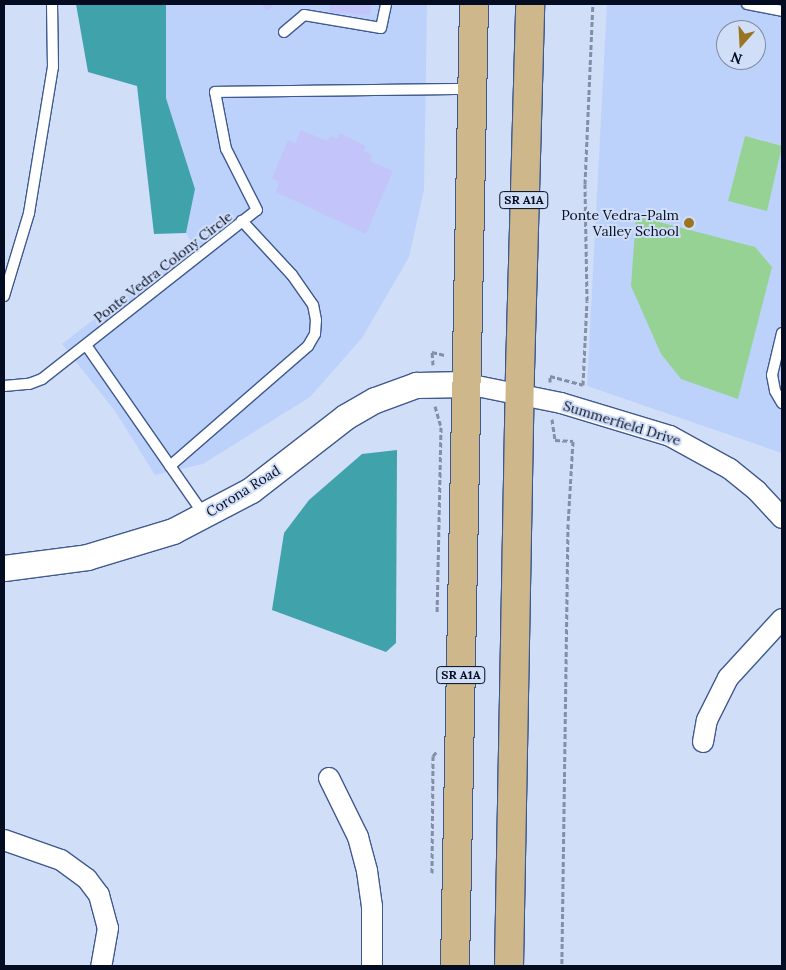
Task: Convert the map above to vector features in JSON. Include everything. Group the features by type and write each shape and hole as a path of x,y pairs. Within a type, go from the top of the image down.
{"main road":[{"name":"SR A1A","path":"455,966 474,4"},
{"name":"SR A1A","path":"509,966 519,395 530,4"}],"street":[{"name":"Summerfield Drive","path":"467,384 549,400 602,414 694,446 750,485 782,518"},
{"name":"Corona Road","path":"4,568 86,557 130,546 205,516 251,490 345,417 375,400 416,385 467,384"},
{"path":"703,742 710,712 728,678 782,619"},
{"path":"329,778 358,837 367,871 372,906 372,966"},
{"path":"4,840 61,860 87,879 98,895 108,928 107,949 101,966"}],"lane":[{"path":"4,296 29,213 53,67 52,4"},
{"path":"284,32 304,15 381,28 386,4"},
{"path":"747,4 782,11"},
{"name":"Ponte Vedra Colony Circle","path":"4,386 29,384 42,379 257,210 226,149 220,131 215,92 471,89"},
{"path":"170,466 308,346 315,334 316,320 313,305 292,275 242,221"},
{"path":"782,334 772,375 775,391 782,402"},
{"path":"86,345 205,516"}],"path":[{"path":"562,966 568,524 573,441 555,440 549,400 550,376 583,385 592,4"}],"shaded area":[{"path":"76,4 166,4 166,98 195,189 186,233 154,234 137,86 88,72"},
{"path":"166,4 427,4 424,190 409,257 362,338 310,397 203,464 155,475 115,411 62,344 192,243 186,233 195,189 166,98"},
{"name":"Ponte Vedra-Palm Valley School","path":"607,4 782,4 782,453 587,386"},
{"path":"745,136 782,146 767,211 728,201"},
{"path":"636,216 755,247 772,267 738,399 681,379 661,354 631,286"},
{"path":"397,450 396,643 386,652 272,610 284,533 309,500 362,454"}],"building":[{"path":"261,4 275,4 267,11"},
{"path":"330,4 371,4 370,15 329,12"},
{"path":"301,130 327,141 330,136 337,139 340,133 366,146 363,151 372,155 370,161 393,171 366,234 276,192 279,182 272,178 288,140 295,144"}],"place":[{"name":"Ponte Vedra-Palm Valley School","path":"689,223"}]}
